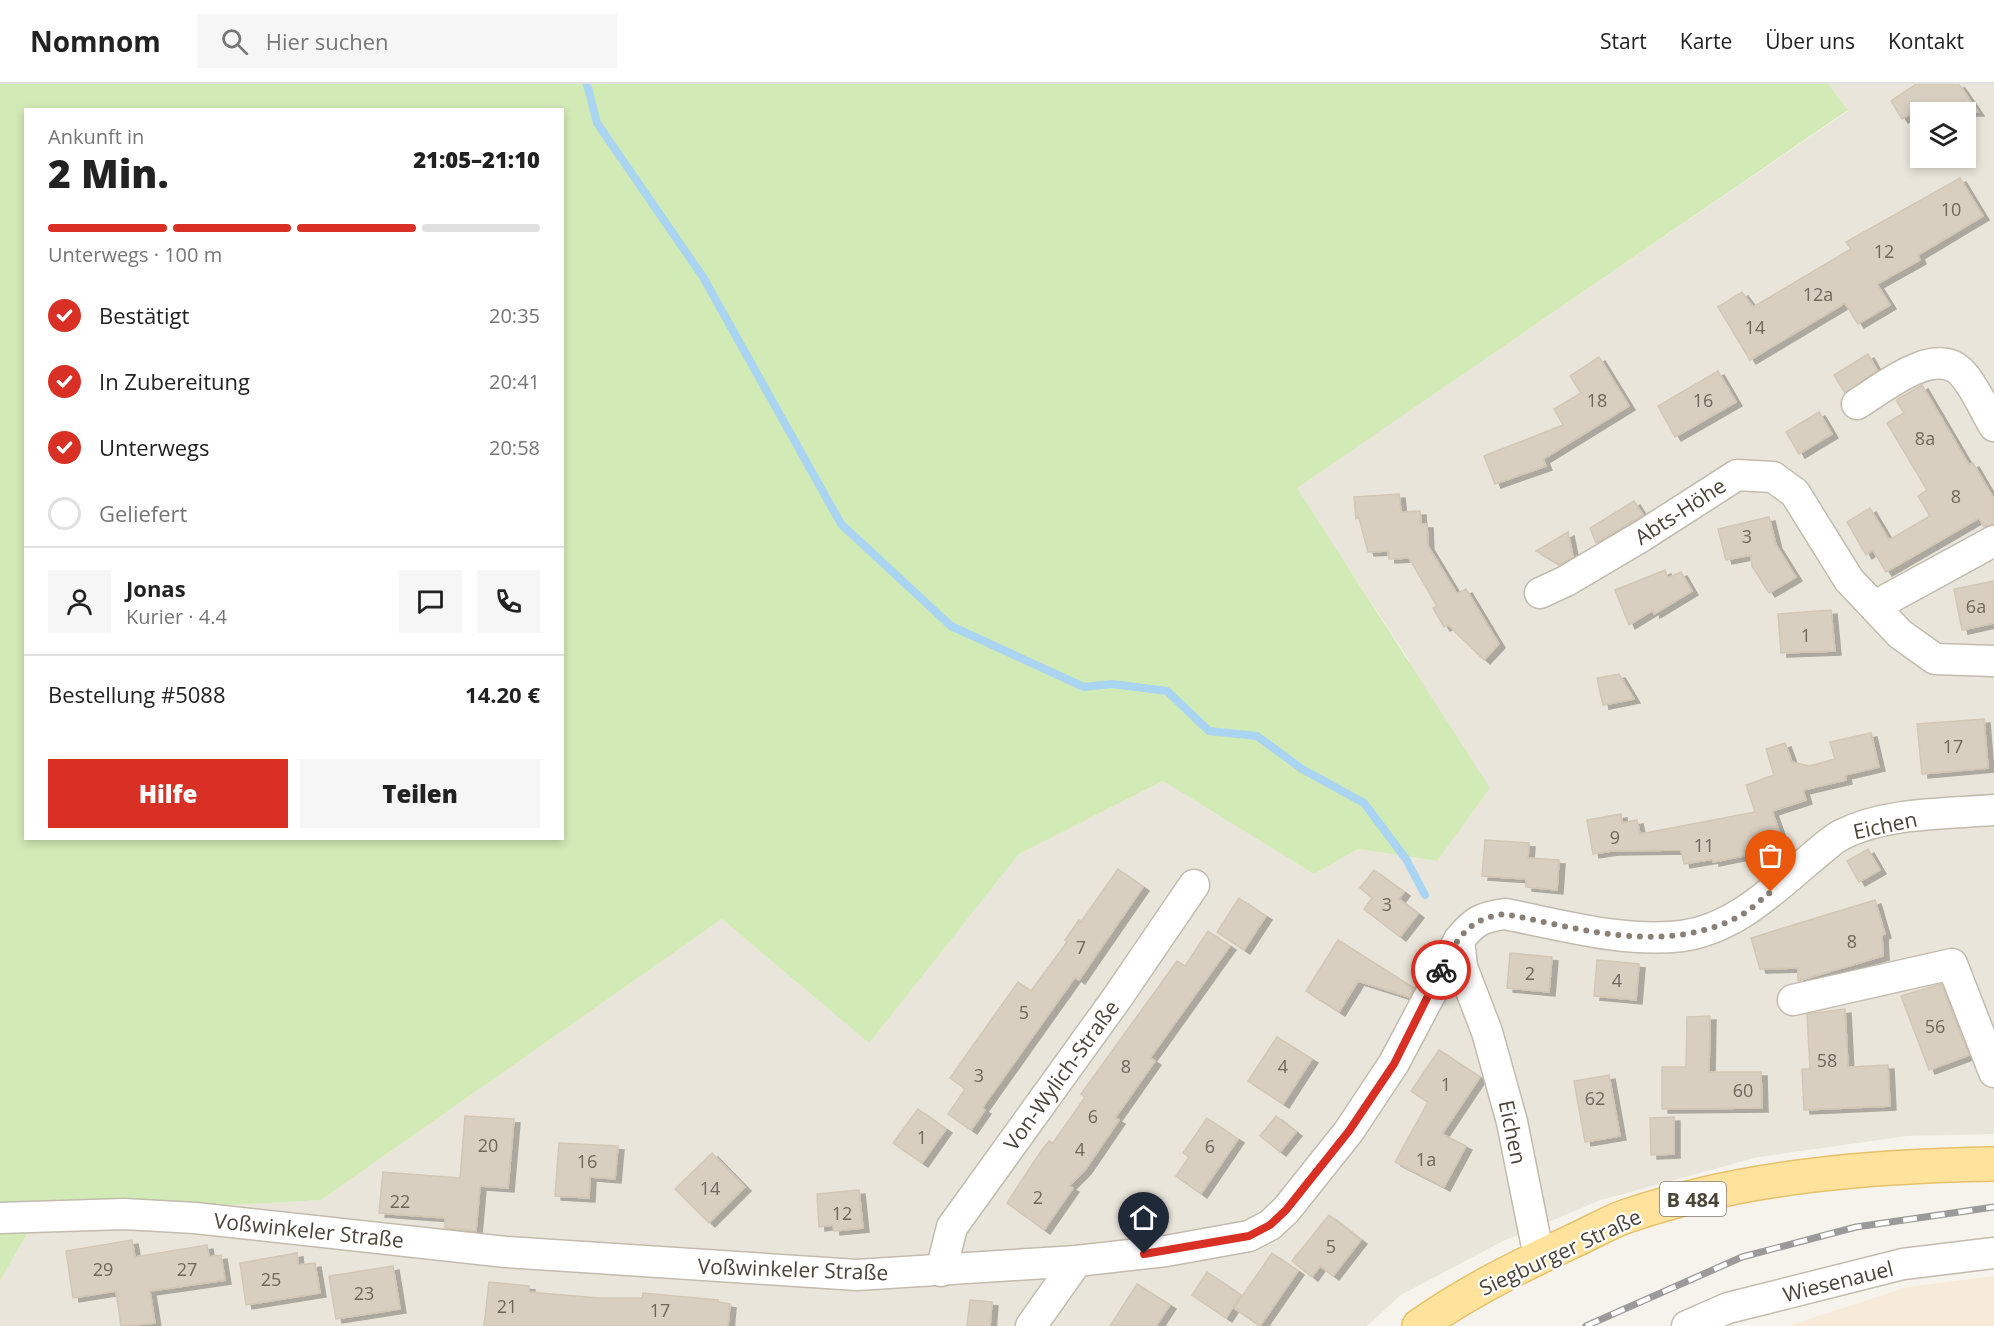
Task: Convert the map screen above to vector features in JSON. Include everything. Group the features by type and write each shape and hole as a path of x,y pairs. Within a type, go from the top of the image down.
{"main road":[{"name":"Siegburger Straße","path":"1419,1326 1454,1302 1539,1257 1626,1216 1736,1189 1848,1171 1994,1164"}],"street":[{"path":"1857,404 1917,367 1944,364 1962,373 1994,426"},
{"name":"Abts-Höhe","path":"1540,593 1633,542 1737,474 1773,477 1795,493 1849,580 1900,634 1935,659 1994,661"},
{"path":"1875,606 1994,541"},
{"name":"Eichen","path":"1443,966 1468,928 1484,916 1505,914 1648,938 1683,936 1740,916 1840,835 1863,826 1896,819 1994,810"},
{"name":"Von-Wylich-Straße","path":"941,1271 952,1227 1117,998 1194,885"},
{"name":"Eichen","path":"1460,940 1462,967 1487,1032 1507,1103 1539,1257"},
{"path":"1793,1000 1952,964 1994,1072"},
{"name":"Voßwinkeler Straße","path":"0,1218 124,1214 195,1218 506,1252 857,1275 1077,1261 1187,1247 1249,1236 1270,1225 1286,1210 1349,1131 1394,1064 1443,966"},
{"name":"Wiesenauel","path":"1687,1326 1728,1308 1903,1264 1994,1253"},
{"path":"1031,1326 1077,1261"}],"shaded area":[{"path":"1828,84 1994,84 1994,1134 1907,1136 1758,1157 1601,1200 1503,1241 1401,1295 1367,1326 0,1326 0,1281 37,1216 321,1200 722,919 869,1042 1019,854 1163,781 1314,874 1358,849 1437,861 1409,660 1296,488 1848,111"},
{"path":"1994,1276 1994,1326 1788,1326 1907,1287"}],"green space":[{"path":"0,84 1828,84 1848,110 1297,488 1490,788 1437,861 1358,849 1314,874 1163,781 1019,854 869,1043 722,919 321,1200 37,1216 0,1281"}],"building":[{"path":"1916,84 1959,84 1971,102 1910,102 1910,114 1902,119 1891,101"},
{"path":"1960,178 1983,216 1918,255 1920,260 1877,284 1890,305 1858,324 1845,303 1750,360 1718,307 1742,292 1753,307 1851,249 1846,242"},
{"path":"1868,354 1877,370 1845,393 1834,375"},
{"path":"1599,357 1629,406 1543,459 1546,466 1495,484 1484,456 1563,425 1554,409 1581,393 1570,376"},
{"path":"1718,371 1736,402 1675,437 1658,406"},
{"path":"1922,385 1969,465 1973,463 1994,499 1994,524 1984,527 1979,518 1886,572 1873,550 1866,555 1847,522 1870,508 1889,540 1930,516 1918,496 1927,490 1887,423 1904,413 1896,400"},
{"path":"1819,412 1832,434 1799,454 1786,432"},
{"path":"1399,494 1401,512 1420,511 1421,524 1427,524 1428,546 1457,594 1466,589 1499,644 1484,660 1448,625 1444,627 1433,608 1437,606 1409,558 1389,559 1388,551 1368,552 1359,518 1356,519 1354,497"},
{"path":"1634,501 1643,515 1596,543 1590,528"},
{"path":"1769,517 1776,545 1796,577 1769,593 1752,566 1751,555 1726,560 1718,529"},
{"path":"1568,532 1573,557 1560,565 1536,551"},
{"path":"1665,570 1668,578 1681,572 1692,591 1654,614 1653,610 1629,625 1615,590"},
{"path":"1994,581 1994,623 1962,630 1954,589"},
{"path":"1831,610 1835,651 1781,653 1778,614"},
{"path":"1619,674 1634,699 1603,705 1597,678"},
{"path":"1984,719 1988,768 1922,774 1917,724"},
{"path":"1871,733 1879,767 1845,775 1846,780 1803,790 1806,800 1772,811 1785,848 1763,855 1762,852 1713,862 1713,859 1684,864 1681,850 1612,851 1593,854 1587,820 1621,814 1622,823 1637,820 1640,834 1755,812 1746,785 1774,775 1766,749 1785,743 1792,762 1809,766 1835,759 1830,742"},
{"path":"1485,840 1529,843 1528,858 1559,860 1557,890 1526,887 1526,879 1482,876"},
{"path":"1868,849 1880,870 1859,882 1847,861"},
{"path":"1118,869 1143,887 1079,980 1075,977 982,1108 985,1110 971,1130 948,1114 965,1089 950,1078 1018,982 1031,991 1067,942 1065,940 1079,920 1081,922"},
{"path":"1374,870 1404,892 1399,899 1418,914 1400,937 1364,909 1372,898 1360,888"},
{"path":"1239,898 1266,916 1244,950 1217,932"},
{"path":"1875,900 1885,934 1882,935 1883,956 1798,981 1798,968 1760,969 1751,938"},
{"path":"1208,931 1230,946 1150,1058 1155,1061 1115,1118 1119,1120 1085,1170 1069,1186 1073,1188 1044,1230 1007,1203 1041,1151 1049,1141 1053,1143 1085,1097 1081,1094 1177,961 1185,966"},
{"path":"1338,940 1414,988 1409,997 1358,981 1339,1012 1306,991"},
{"path":"1510,953 1552,957 1549,992 1507,988"},
{"path":"1597,960 1639,964 1636,1000 1594,996"},
{"path":"1941,984 1969,1055 1929,1070 1901,996"},
{"path":"1845,1009 1848,1067 1888,1065 1890,1106 1804,1110 1802,1069 1810,1069 1807,1014"},
{"path":"1710,1016 1709,1072 1761,1072 1762,1108 1662,1109 1662,1067 1686,1067 1687,1017"},
{"path":"1277,1037 1312,1059 1283,1104 1248,1081"},
{"path":"1439,1050 1480,1077 1442,1134 1466,1146 1444,1187 1395,1162 1428,1102 1411,1091"},
{"path":"1609,1075 1620,1136 1585,1142 1574,1081"},
{"path":"918,1109 946,1129 922,1163 893,1143"},
{"path":"465,1116 514,1119 508,1188 480,1186 476,1231 445,1228 445,1218 379,1213 383,1172 460,1178"},
{"path":"1276,1116 1296,1132 1280,1152 1260,1136"},
{"path":"1674,1117 1674,1154 1651,1155 1650,1118"},
{"path":"1207,1118 1238,1139 1201,1194 1176,1176 1189,1157 1183,1153"},
{"path":"559,1143 618,1146 615,1179 590,1177 589,1198 555,1196"},
{"path":"712,1153 745,1187 709,1223 675,1189"},
{"path":"859,1190 863,1228 834,1231 833,1225 819,1227 817,1194"},
{"path":"1329,1215 1361,1240 1333,1276 1320,1266 1312,1277 1292,1261"},
{"path":"132,1240 135,1257 207,1245 209,1257 221,1255 225,1280 150,1291 155,1323 121,1326 116,1291 73,1298 66,1251"},
{"path":"297,1253 298,1265 315,1263 320,1293 246,1305 240,1263"},
{"path":"1272,1253 1298,1271 1260,1326 1234,1308"},
{"path":"393,1266 400,1309 336,1319 329,1276"},
{"path":"1207,1272 1241,1295 1226,1318 1192,1295"},
{"path":"489,1282 529,1286 529,1292 599,1298 642,1298 643,1293 718,1300 718,1302 730,1304 728,1326 484,1326"},
{"path":"1137,1284 1170,1305 1156,1326 1110,1326"},
{"path":"970,1300 992,1302 990,1326 967,1326"}],"waterway":[{"path":"587,84 597,123 703,277 841,524 951,626 1084,687 1112,684 1167,691 1209,731 1257,736 1302,769 1364,803 1406,859 1425,895"}],"railway":[{"path":"1586,1326 1742,1257 1856,1227 1994,1207"}],"way so far":[{"path":"1441,970 1468,928 1484,916 1505,914 1648,938 1683,936 1740,916 1771,892"}],"route":[{"path":"1144,1254 1249,1236 1270,1225 1286,1210 1349,1131 1394,1064 1441,970"}]}
